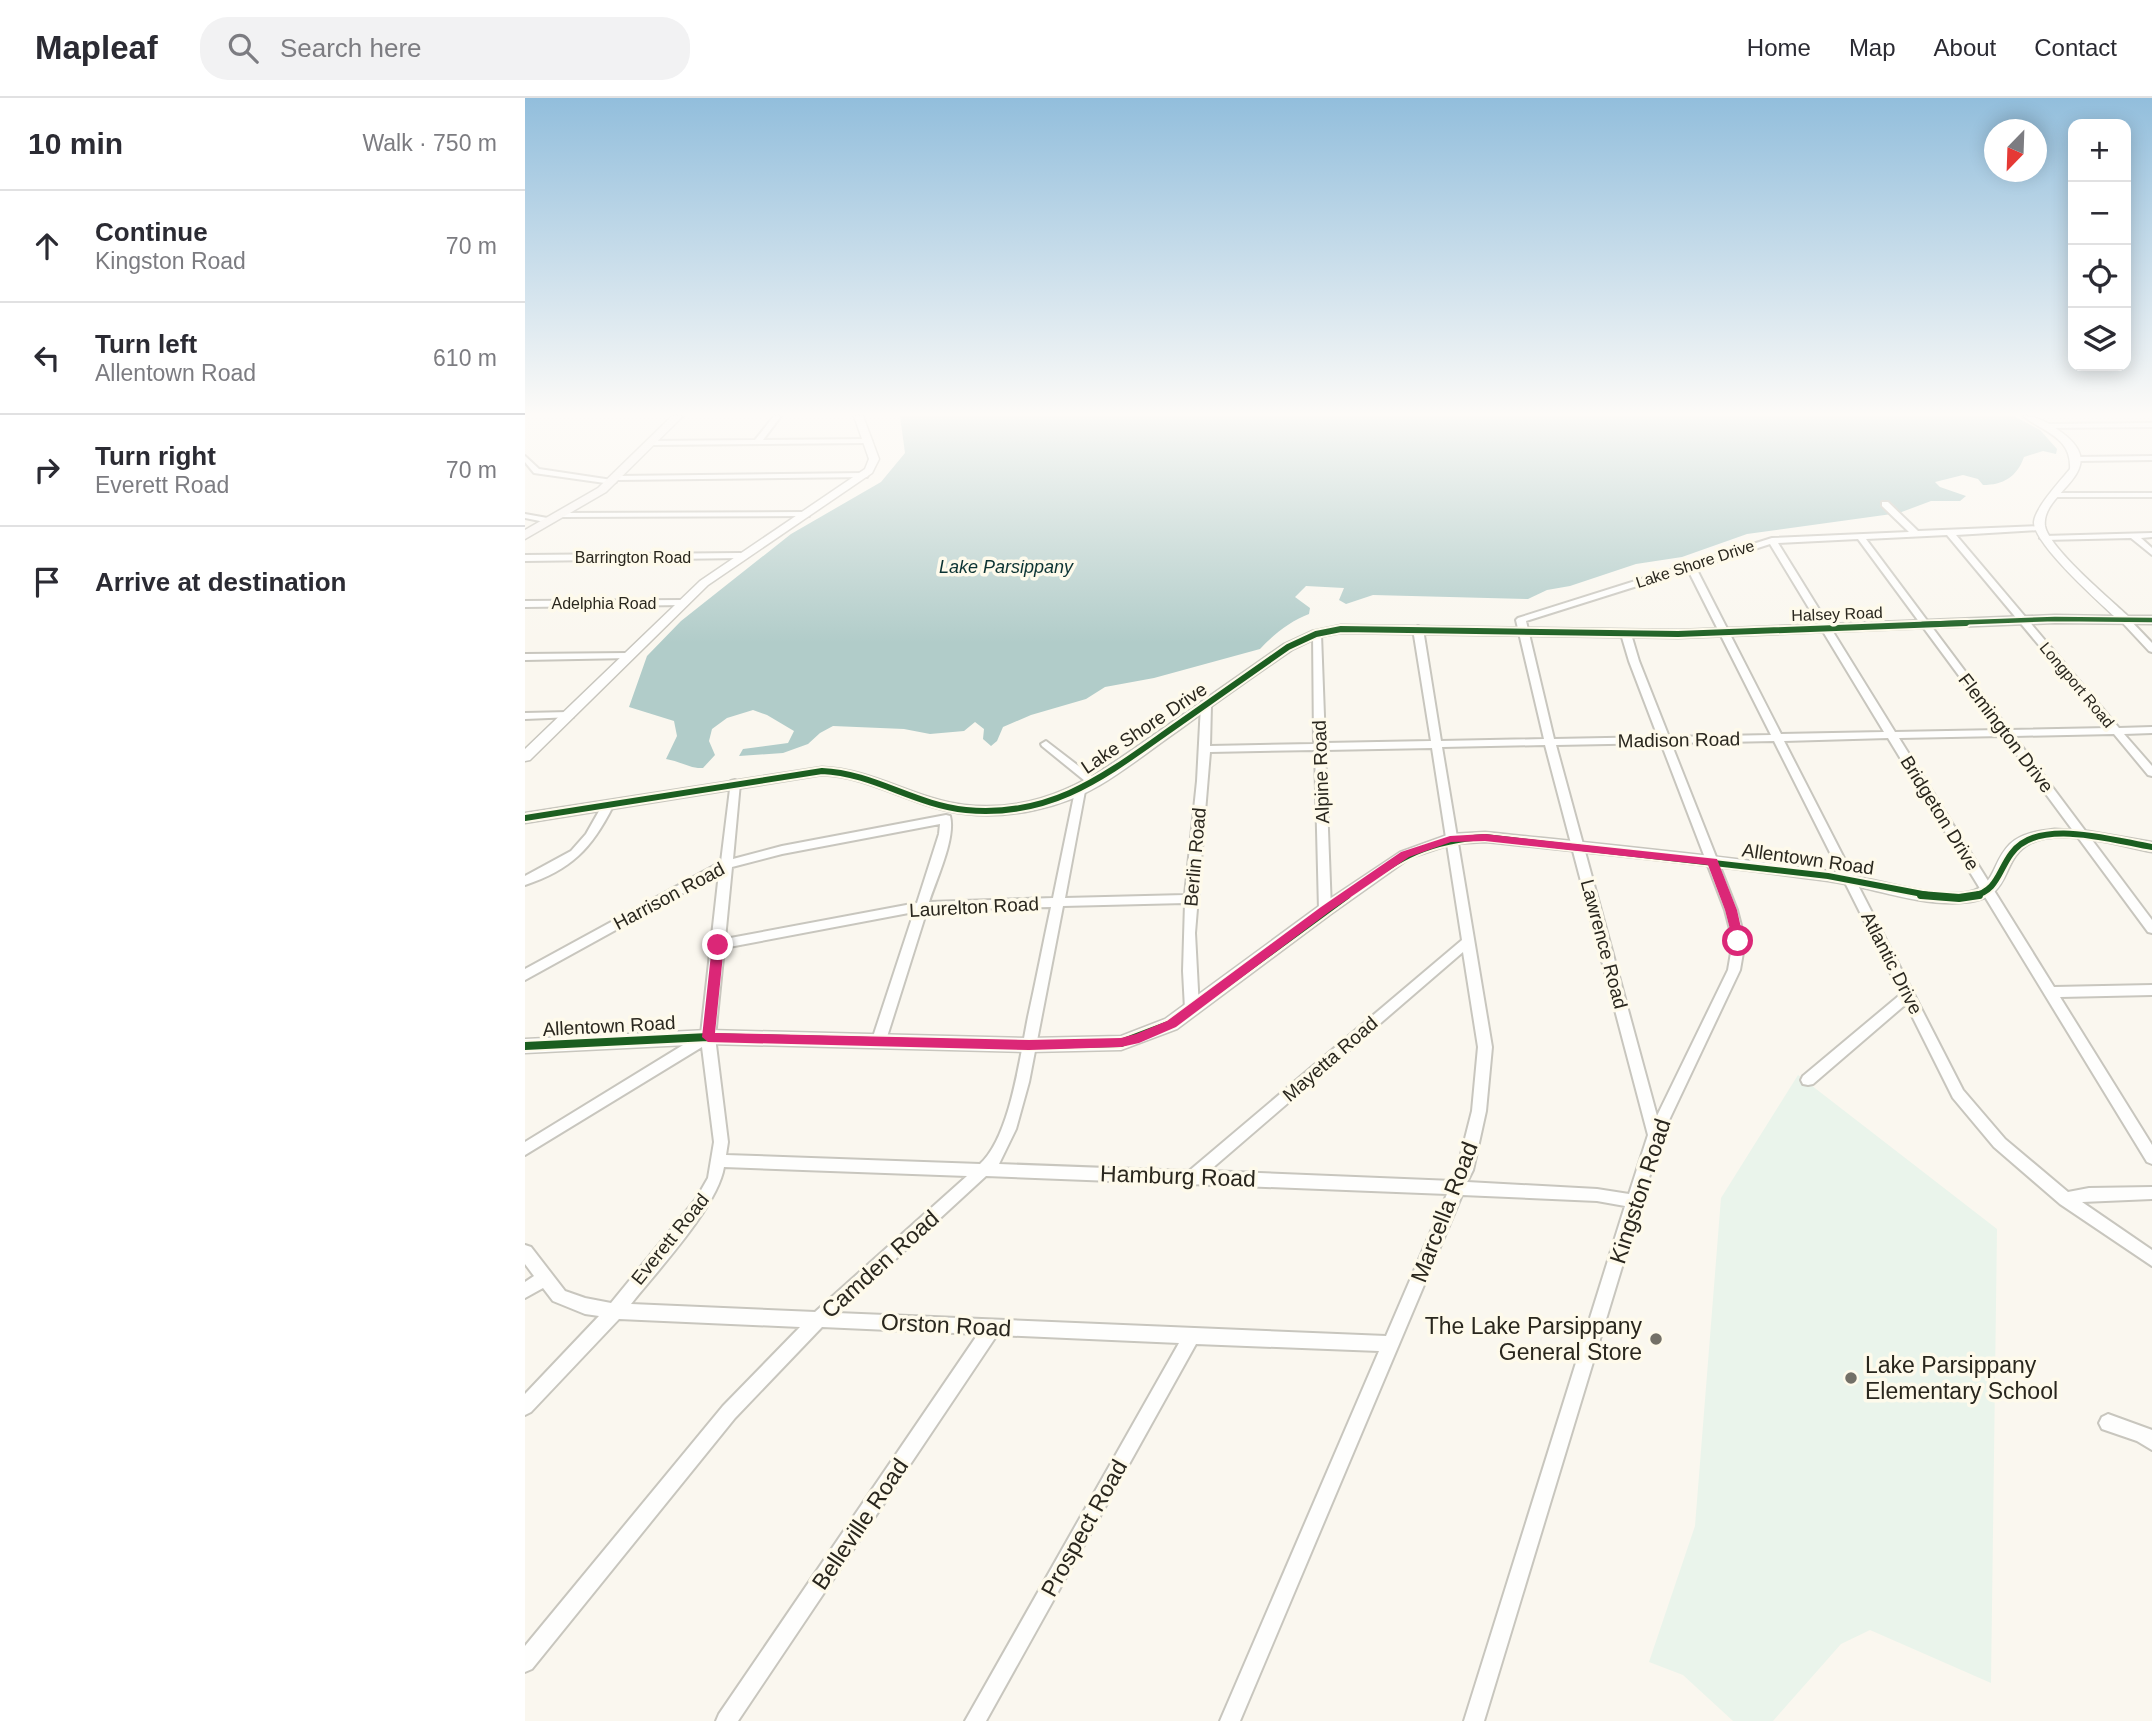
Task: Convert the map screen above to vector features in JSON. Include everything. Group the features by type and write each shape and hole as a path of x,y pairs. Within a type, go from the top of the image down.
{"main road":[{"path":"525,535 596,492"}],"street":[{"path":"525,757 682,603 740,556 839,492"},
{"path":"2059,492 2039,519 2041,533 2152,649"},
{"path":"2057,495 2152,495"},
{"path":"1885,505 1916,534"},
{"path":"525,516 555,518 806,514"},
{"name":"Lake Shore Drive","path":"525,818 809,772 852,772 925,800 951,814 1009,808 1087,787 1288,647 1316,634 1353,628 1523,631 1521,620 1772,541 1949,532 2152,535"},
{"name":"Longport Road","path":"1949,532 2152,773"},
{"name":"Flemington Drive","path":"1860,536 2152,929"},
{"path":"2134,536 2152,552"},
{"name":"Bridgeton Drive","path":"1772,541 2152,1158"},
{"name":"Barrington Road","path":"525,558 740,556"},
{"name":"Atlantic Drive","path":"1691,565 1958,1094 1973,1116 2026,1168 2152,1259"},
{"name":"Adelphia Road","path":"525,604 682,603"},
{"name":"Halsey Road","path":"1523,631 1626,634 2023,620 2152,620"},
{"name":"Marcella Road","path":"1230,1721 1392,1344 1457,1188 1474,1137 1485,1057 1417,629"},
{"name":"Lawrence Road","path":"1523,631 1655,1135"},
{"name":"Alpine Road","path":"1316,634 1325,909"},
{"name":"Kingston Road","path":"1474,1721 1655,1135 1727,988 1737,955 1737,930 1626,634"},
{"path":"525,657 628,656"},
{"name":"Berlin Road","path":"1192,1009 1187,964 1206,750 1206,705"},
{"path":"525,716 569,715"},
{"name":"Madison Road","path":"1206,750 2152,730"},
{"path":"1046,744 1087,787"},
{"name":"Everett Road","path":"525,1406 615,1311 701,1204 715,1179 721,1142 708,1037 735,783"},
{"name":"Camden Road","path":"525,1662 729,1412 820,1318 993,1161 1009,1129 1029,1045 1057,903 1087,787"},
{"path":"525,881 580,852 593,835 607,806"},
{"path":"879,1040 951,814"},
{"name":"Harrison Road","path":"525,975 727,864 951,814"},
{"path":"1990,891 2012,852 2028,839 2059,834 2152,847"},
{"name":"Allentown Road","path":"525,1046 708,1037 1029,1045 1121,1042 1156,1032 1192,1009 1325,909 1405,855 1450,839 1485,837 1713,862 1850,879 1958,898 1990,891"},
{"name":"Laurelton Road","path":"718,945 922,906 1192,899"},
{"name":"Mayetta Road","path":"1192,1177 1467,942"},
{"path":"2051,992 2152,990"},
{"path":"1808,1080 1909,995"},
{"path":"525,1149 708,1037"},
{"name":"Hamburg Road","path":"720,1161 1457,1188 1597,1195 1635,1201"},
{"path":"2066,1199 2089,1194 2152,1193"},
{"name":"Orston Road","path":"525,1252 559,1296 585,1306 615,1311 1392,1344"},
{"path":"525,1291 544,1278"},
{"name":"Belleville Road","path":"726,1721 993,1327"},
{"name":"Prospect Road","path":"975,1721 1192,1335"},
{"path":"2108,1423 2142,1434 2152,1441"}],"shaded area":[{"name":"Lake Parsippany Elementary School","path":"1798,1075 1997,1229 1991,1683 1870,1630 1841,1644 1773,1721 1733,1721 1683,1675 1649,1662 1695,1526 1721,1198"}],"water":[{"name":"Lake Parsippany","path":"864,492 1954,492 1966,496 1960,501 1931,501 1899,513 1747,534 1682,557 1636,564 1570,586 1547,590 1528,599 1373,595 1346,604 1339,600 1344,588 1306,586 1295,597 1310,608 1309,614 1282,629 1260,649 1154,678 1105,687 1086,699 1031,715 1003,727 997,741 991,746 983,739 984,729 975,722 964,731 930,734 904,729 833,726 808,744 783,753 739,756 743,749 788,743 794,731 753,710 727,718 712,729 709,741 715,755 703,768 666,759 677,736 674,721 629,707 647,656 681,621 791,534"}],"cycle path":[{"path":"525,818 822,771 850,773 946,807 989,811 1033,805 1094,783 1288,647 1316,634 1341,629 1678,634 2055,619 2152,620"},
{"path":"525,1046 708,1037 1029,1045 1121,1043 1171,1024 1325,910 1405,855 1450,839 1485,837 1828,876 1943,898 1976,896 1988,891 1995,884 2016,847 2039,836 2071,834 2152,847"}],"place":[{"name":"The Lake Parsippany General Store","path":"1656,1339"},
{"name":"Lake Parsippany Elementary School","path":"1851,1378"}],"route":[{"path":"718,945 708,1037 1103,1045 1139,1038 1171,1024 1325,909 1392,863 1435,843 1466,837 1713,862 1731,910 1738,941"}]}
